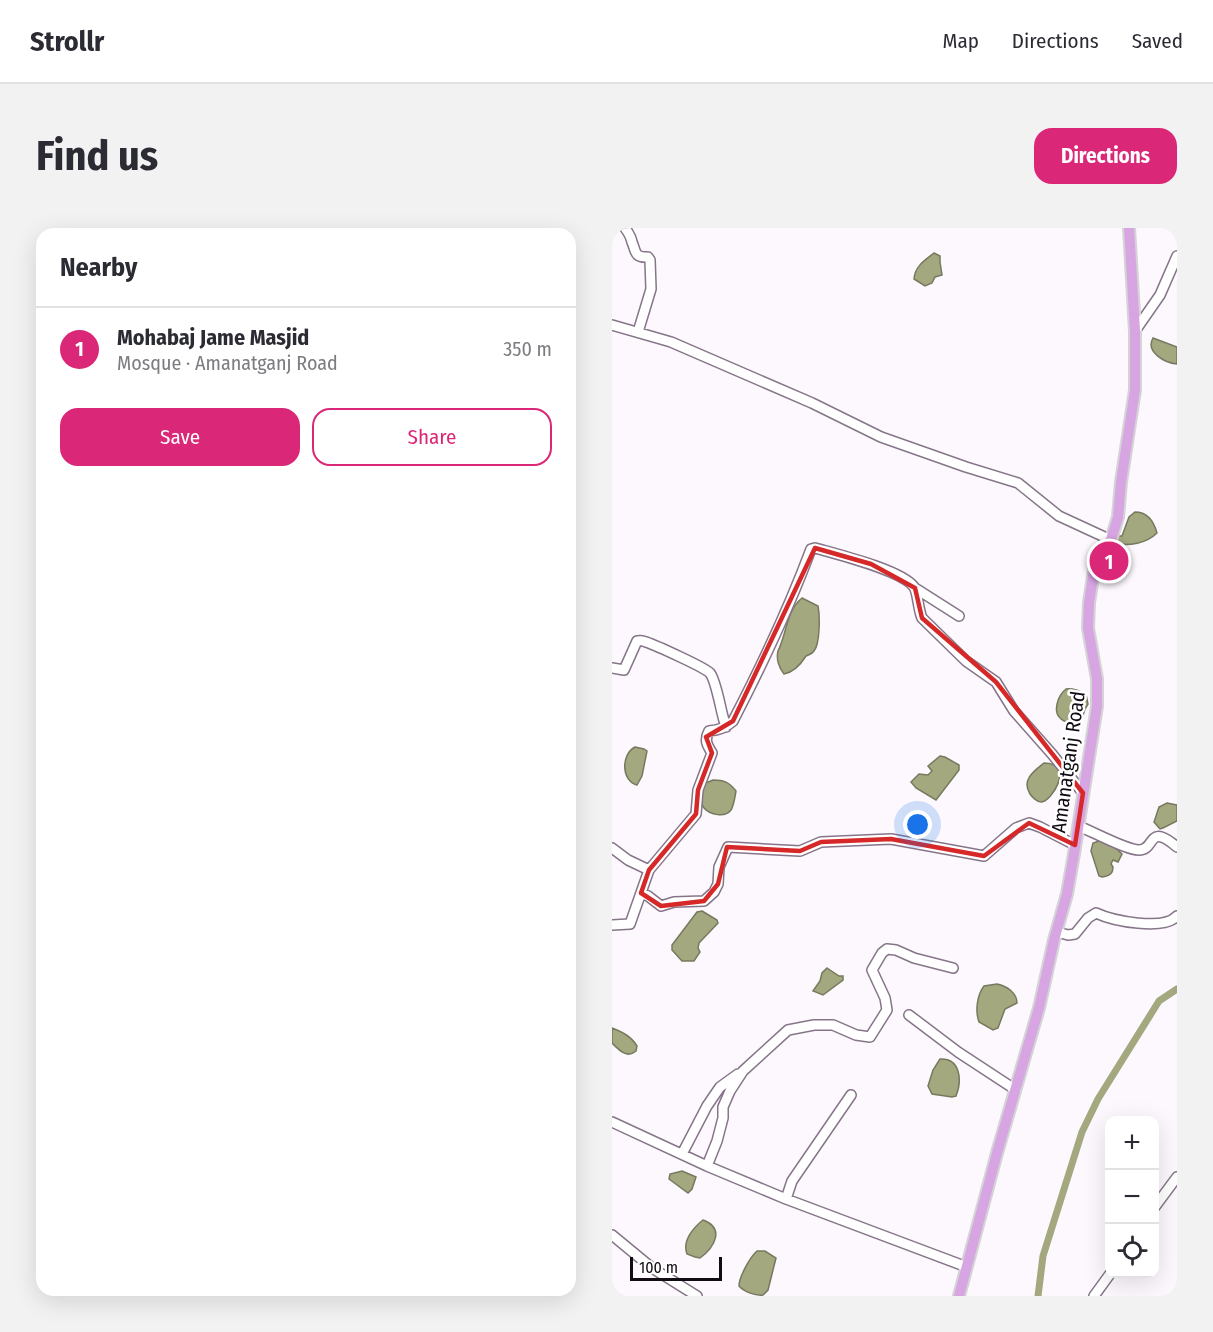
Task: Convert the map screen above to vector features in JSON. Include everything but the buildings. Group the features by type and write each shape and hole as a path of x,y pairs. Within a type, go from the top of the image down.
{"main road":[{"name":"Amanatganj Road","path":"959,1296 1039,1008 1067,894 1075,845 1097,706 1097,679 1088,628 1089,603 1099,552 1111,540 1118,517 1135,390 1136,331 1129,228"}],"street":[{"path":"625,228 637,254 643,258 648,257 650,260 651,289 638,332"},
{"path":"1136,331 1160,295 1177,256"},
{"path":"612,325 671,342 812,403 881,436 1018,483 1059,516 1111,540"},
{"path":"612,925 630,924 649,870 696,814 698,790 712,753 707,745 706,737 709,731 726,727 733,721 759,670 811,549 815,548 871,564 896,574 959,616"},
{"path":"915,588 922,618 966,661 996,682 1014,711 1083,793"},
{"path":"612,668 624,670 639,640 709,672 715,684 726,727"},
{"path":"641,893 661,906 704,901 714,892 718,884 718,867 728,847 800,851 821,842 891,839 984,856 1016,828 1029,823 1075,845"},
{"path":"1078,826 1137,850 1144,849 1159,836 1177,848"},
{"path":"612,848 628,860 649,870"},
{"path":"1057,932 1075,934 1088,918 1096,913 1109,919 1148,924 1165,923 1177,916"},
{"path":"682,1154 706,1106 720,1087 743,1071 788,1030 814,1025 833,1025 856,1035 870,1037 887,1010 885,998 872,970 887,949 953,968"},
{"path":"909,1015 958,1052 1016,1090"},
{"path":"707,1166 717,1141 723,1118 723,1107 743,1071"},
{"path":"786,1199 792,1181 851,1095"},
{"path":"612,1122 786,1199 967,1267"},
{"path":"1159,1203 1177,1178"},
{"path":"612,1235 652,1268 697,1296"},
{"path":"1094,1296 1107,1278"}],"highlighted area":[{"path":"815,548 871,564 915,588 922,618 996,682 1083,793 1075,845 1029,823 984,856 891,839 821,842 800,851 727,847 718,884 704,901 661,906 641,893 649,870 696,814 698,790 712,753 706,737 733,721"}],"shaded area":[{"path":"934,253 940,256 942,275 935,277 932,283 925,286 914,279 916,270"},
{"path":"1153,338 1177,347 1177,364 1162,359 1154,352 1151,343"},
{"path":"1135,512 1140,512 1150,518 1157,533 1137,543 1126,545 1116,543 1117,536 1122,536 1129,517"},
{"path":"802,598 818,606 819,623 816,647 794,670 784,674 778,663 778,651 793,609"},
{"path":"1066,689 1086,694 1088,704 1080,725 1065,721 1058,716 1057,704"},
{"path":"635,747 647,751 642,776 637,785 628,778 625,767 627,755"},
{"path":"940,756 959,765 959,770 936,800 916,788 911,782 919,774 928,775 932,771 928,766"},
{"path":"1044,763 1058,769 1060,776 1055,790 1045,801 1041,802 1031,795 1027,784 1030,776"},
{"path":"713,780 726,782 736,791 732,808 725,814 714,814 702,805 703,784"},
{"path":"1167,803 1177,805 1177,821 1160,829 1154,822 1159,807"},
{"path":"1099,841 1112,846 1122,854 1118,862 1113,860 1111,873 1102,877 1099,876 1091,851 1093,843"},
{"path":"702,911 718,923 699,943 700,952 694,961 682,961 672,950 672,945 697,912"},
{"path":"827,968 843,976 843,980 823,995 813,991"},
{"path":"997,984 1011,990 1017,1003 1005,1009 998,1028 993,1030 979,1022 977,1003 984,986"},
{"path":"612,1028 632,1040 637,1046 636,1051 626,1054 620,1051 612,1043"},
{"path":"940,1059 952,1062 956,1066 959,1084 956,1096 932,1094 928,1086 933,1070"},
{"path":"682,1171 696,1177 688,1193 669,1179 670,1174"},
{"path":"703,1220 710,1223 716,1233 710,1249 700,1258 687,1254 686,1244 692,1231"},
{"path":"757,1251 765,1251 776,1258 768,1290 763,1295 750,1293 739,1286 745,1267"}],"waterway":[{"path":"1038,1296 1043,1256 1082,1132 1098,1099 1159,1001 1177,989"}],"place":[{"name":"Mohabaj Jame Masjid","path":"1109,561"}]}
